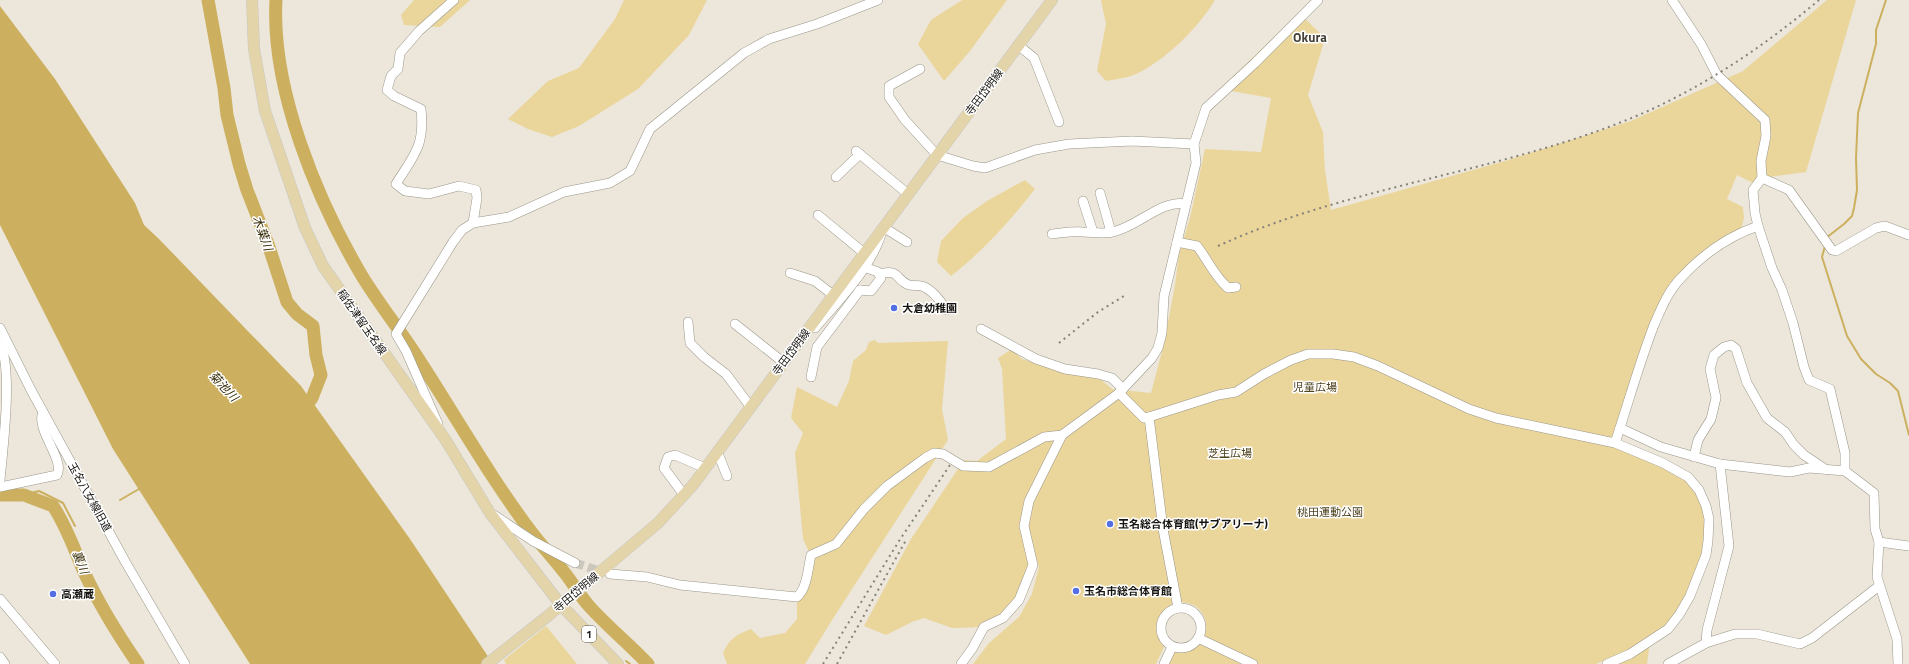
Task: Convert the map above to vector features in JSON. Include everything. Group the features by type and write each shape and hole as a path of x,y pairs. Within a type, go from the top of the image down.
{"main road":[{"name":"稲佐津留玉名線","path":"252,0 254,49 265,111 305,228 323,266 445,440 490,513 561,605"},
{"name":"寺田岱明線","path":"487,664 549,615 658,523 684,494 718,451 1052,0"},
{"name":"1","path":"561,605 616,663"}],"street":[{"path":"454,0 419,31 400,53 398,69 391,76 387,90 394,96 421,110 423,124 423,133 417,150 396,184 405,191 429,194 459,186 476,190 477,198 473,223"},
{"path":"445,440 406,351 396,334 462,230 473,223 509,217 564,192 610,183 630,171 650,129 744,53 769,39 817,24 878,0"},
{"path":"961,664 972,649 984,627 1003,618 1019,600 1033,565 1024,526 1029,501 1062,435 1121,391 1152,358 1158,348 1162,333 1164,296 1196,163 1194,144 1206,108 1255,63 1318,0"},
{"path":"1672,0 1700,44 1717,75 1765,120 1766,136 1761,161 1762,178 1753,190 1754,213 1772,268 1782,290 1793,323 1804,368 1809,380 1830,389 1845,453 1845,471"},
{"path":"1018,45 1034,58 1059,122"},
{"path":"920,70 889,86 889,97 905,120 937,155 973,166 985,168 1035,150 1069,144 1132,141 1194,144"},
{"path":"836,177 858,152 908,194"},
{"path":"1762,178 1789,190 1832,250 1836,251 1876,228 1885,226 1909,235"},
{"path":"1100,193 1111,232"},
{"path":"1083,201 1093,232"},
{"path":"1052,234 1068,232 1111,232 1132,225 1170,204 1179,202 1186,204"},
{"path":"818,215 864,253"},
{"path":"1615,443 1645,349 1663,304 1680,278 1710,252 1730,239 1758,226"},
{"path":"801,339 815,328 855,280 881,238 883,227 907,242"},
{"path":"1177,242 1197,246 1206,257 1215,275 1228,288 1236,287"},
{"path":"860,290 871,291 881,278 878,272 864,267"},
{"path":"879,274 888,272 897,275 908,285 922,286 934,294 947,310"},
{"path":"790,273 815,281 833,295"},
{"path":"855,280 860,290"},
{"path":"810,377 817,347 860,290"},
{"path":"688,322 690,343 704,357 726,374 750,406"},
{"path":"734,324 783,362"},
{"name":"玉名八女線旧道","path":"0,328 43,412 126,563 185,664"},
{"path":"981,329 1036,359 1066,369 1112,378 1144,418 1218,395 1236,392 1264,374 1291,360 1308,354 1334,354 1354,357 1378,366 1469,409 1496,418 1615,443 1663,463 1688,477 1699,490 1706,506 1709,519 1706,555 1690,596 1679,616 1668,630 1630,654 1607,664"},
{"path":"0,343 5,352 6,375 4,440 0,480"},
{"path":"1694,457 1698,440 1711,420 1716,398 1710,369 1714,355 1724,347 1731,345 1736,349 1747,383 1767,418 1784,432 1804,455 1825,469"},
{"path":"6,375 23,372"},
{"path":"0,487 57,475 59,472 41,419 43,412"},
{"path":"1149,417 1163,529 1178,608"},
{"path":"1620,428 1660,447 1720,464 1790,472 1809,468 1845,471 1874,493 1875,529 1879,542 1877,577 1897,639 1898,664"},
{"path":"610,574 646,577 680,585 797,597 801,593 804,585 811,556 836,544 864,509 887,486 925,458 934,453 943,454 963,466 989,467 1044,437 1062,435"},
{"path":"718,451 727,476"},
{"path":"684,494 664,468 668,457 675,455 705,468"},
{"path":"1706,643 1707,630 1729,546 1720,464"},
{"path":"490,513 533,541 575,563"},
{"path":"1879,542 1909,546"},
{"path":"1668,664 1706,643 1746,633 1800,644 1812,638 1879,586"},
{"path":"2,605 55,664"},
{"path":"1178,608 1190,610 1199,620 1201,632 1192,646 1187,648 1172,647 1163,638 1161,626 1166,614 1178,608"},
{"path":"1198,638 1253,664"},
{"path":"1164,664 1172,647"},
{"path":"0,657 5,664"}],"green space":[{"path":"414,0 470,0 440,27 404,25 401,15"},
{"path":"624,0 707,0 689,35 638,89 579,126 552,137 528,129 508,119 548,81 579,68 615,19"},
{"path":"962,0 1007,0 970,51 944,81 918,44 931,20"},
{"path":"1101,0 1215,0 1200,21 1170,52 1147,68 1133,75 1106,81 1097,71 1106,24"},
{"path":"1827,0 1856,0 1806,172 1762,178 1757,185 1737,175 1727,199 1743,207 1744,218 1740,234 1688,271 1663,304 1615,443 1693,483 1706,506 1708,541 1690,596 1668,629 1628,650 1596,664 1254,664 1204,638 1206,625 1203,615 1197,608 1189,603 1179,602 1170,605 1162,612 1157,624 1158,637 1164,647 1156,664 973,664 989,643 1019,617 1032,594 1039,567 1032,544 1033,565 1019,600 1003,618 984,627 952,628 924,618 912,622 886,635 864,626 911,539 964,460 977,461 1006,439 1002,369 998,358 1012,349 1022,359 1075,375 1099,378 1112,389 1151,393 1164,344 1179,254 1190,218 1205,149 1261,152 1271,98 1220,89 1299,13 1325,38 1308,95 1323,132 1325,170 1331,210 1505,161 1631,121 1743,71"},
{"path":"1025,180 1035,189 996,235 951,276 937,262 941,241 963,218 987,201"},
{"path":"875,340 878,343 948,341 942,409 948,440 805,664 727,664 723,653 728,644 738,635 751,629 760,638 785,633 797,619 797,597 811,556 803,539 795,453 803,433 791,418 797,387 837,407 849,381 853,361 866,350 869,342"},
{"path":"546,626 577,664 506,664 504,660"},
{"path":"1650,640 1647,664 1607,664"},
{"path":"1198,641 1252,664 1164,664 1171,650 1179,651 1189,649"}],"water":[{"name":"菊池川","path":"0,6 55,79 135,203 144,225 301,386 410,539 493,664 250,664 113,449 0,225"}],"waterway":[{"name":"木葉川","path":"208,0 224,88 227,115 247,190 268,244 287,302 297,314 313,326 316,355 321,375 312,398 301,413"},
{"path":"276,0 276,34 281,70 289,106 300,143 314,179 345,246 362,276 416,355 517,513 589,606 648,664"},
{"path":"1826,238 1852,216 1857,190 1856,158 1858,113 1876,44 1876,30 1886,0"},
{"path":"1825,246 1822,257 1847,336 1861,359 1876,374 1890,383 1898,391 1909,435"},
{"path":"120,500 139,489"},
{"path":"24,495 39,491 63,503 75,526"},
{"name":"裏川","path":"0,495 24,495 53,506 66,530 96,596 116,631 138,664"},
{"path":"626,661 630,664"}],"tunnel":[{"path":"575,563 605,573"}],"railway":[{"path":"1218,246 1270,225 1324,207 1542,149 1596,132 1648,111 1694,88 1738,61 1779,32 1819,0"},
{"path":"1059,343 1098,312 1124,296"},
{"path":"823,664 899,541 952,462"},
{"path":"837,664 906,540"}],"place":[{"name":"大倉幼稚園","path":"894,308"},
{"name":"玉名総合体育館(サブアリーナ)","path":"1110,524"},
{"name":"玉名市総合体育館","path":"1076,591"},
{"name":"高瀬蔵","path":"53,594"}],"district":[{"name":"Okura","path":"1310,37"}],"park label":[{"name":"児童広場","path":"1315,387"},
{"name":"芝生広場","path":"1230,453"},
{"name":"桃田運動公園","path":"1330,512"}]}
